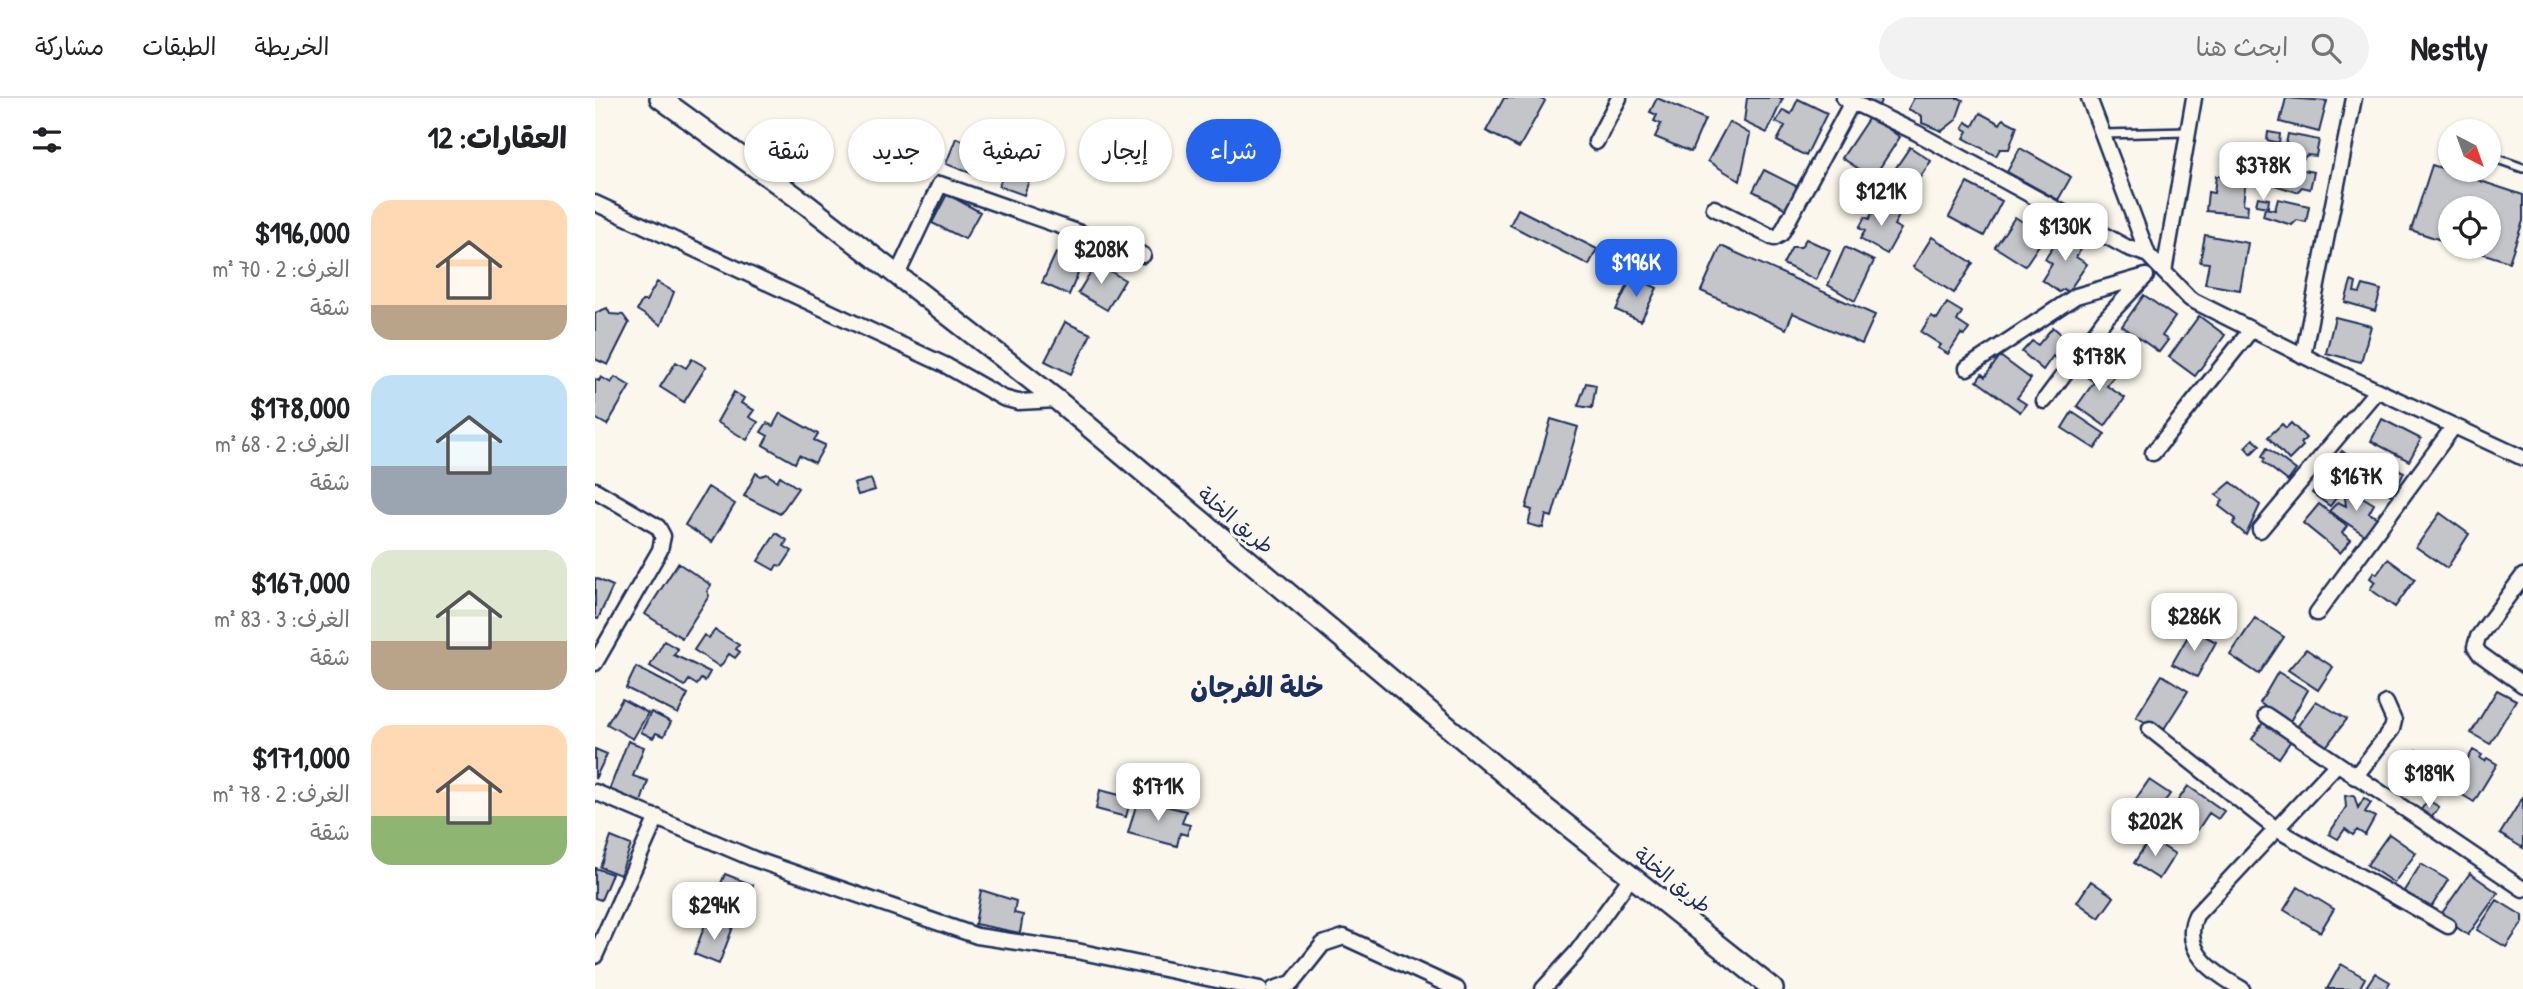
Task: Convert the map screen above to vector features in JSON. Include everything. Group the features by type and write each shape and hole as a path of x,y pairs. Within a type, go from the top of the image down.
{"street":[{"name":"طريق الخلة","path":"660,98 806,204 1057,400 1539,803 1773,989"},
{"path":"1596,142 1619,98"},
{"path":"2089,98 2156,264"},
{"path":"2043,401 2105,319 2156,264 2189,132 2194,98"},
{"path":"2303,356 2354,98"},
{"path":"1714,208 1761,233 1774,237 1781,234 1848,100 1917,133 2156,264 2190,299 2303,356 2523,458"},
{"path":"897,275 940,184 1143,255"},
{"path":"595,204 945,365 1003,398 1018,402 1057,400"},
{"path":"1967,368 2076,296 2146,276"},
{"path":"2153,453 2251,330"},
{"path":"2260,530 2377,390"},
{"path":"2317,614 2455,426"},
{"path":"595,490 658,527 663,536 660,550 595,663"},
{"path":"2523,576 2478,637 2475,647 2480,654 2523,685"},
{"path":"2355,777 2392,729 2394,721 2386,703"},
{"path":"2266,715 2523,889"},
{"path":"2150,729 2276,829 2448,926"},
{"path":"2242,989 2220,976 2201,959 2190,938 2192,922 2337,764"},
{"path":"595,792 754,859 977,936 1077,951 1259,989"},
{"path":"595,956 657,817"},
{"path":"1543,989 1576,953 1632,876"},
{"path":"1274,989 1291,986 1323,944 1344,937 1457,989"}],"lane":[{"path":"2103,134 2189,132"},
{"path":"2501,161 2523,169"}],"building":[{"path":"1504,98 1539,98 1545,101 1519,148 1486,131"},
{"path":"1657,98 1705,119 1691,152 1655,137 1661,124 1654,121 1657,115 1650,112"},
{"path":"1747,98 1783,98 1767,133 1744,122"},
{"path":"1856,98 1882,98 1878,108"},
{"path":"1914,98 1963,100 1956,120 1942,131 1922,123 1922,116 1908,109"},
{"path":"2286,98 2327,101 2319,132 2280,122"},
{"path":"1798,99 1827,113 1806,156 1777,141 1785,126 1776,122 1783,110 1791,114"},
{"path":"1980,113 2000,124 2003,119 2017,126 2009,149 2000,149 1996,156 1964,138 1968,131 1963,128 1966,122 1973,126"},
{"path":"1870,116 1900,137 1873,178 1842,158"},
{"path":"1729,122 1750,134 1740,181 1708,161"},
{"path":"2268,132 2280,134 2279,143 2267,140"},
{"path":"2288,134 2319,140 2316,156 2307,155 2302,160 2273,151 2275,142 2286,144"},
{"path":"956,138 959,139 959,169 946,164"},
{"path":"1910,147 1931,161 1910,192 1889,178"},
{"path":"2020,148 2071,177 2058,200 2007,172"},
{"path":"2264,163 2276,166 2274,175 2262,173"},
{"path":"2432,165 2438,167 2438,182 2484,182 2523,195 2523,221 2509,262 2500,259 2501,196 2438,196 2438,239 2411,230"},
{"path":"2283,166 2314,172 2310,189 2302,187 2297,192 2268,183 2269,175 2281,177"},
{"path":"1764,170 1798,187 1786,209 1753,191"},
{"path":"2216,176 2246,178 2243,204 2248,205 2247,215 2206,211 2208,192 2214,193"},
{"path":"1000,182 1028,182 1024,195 999,186"},
{"path":"1967,183 2002,201 1984,236 1949,217"},
{"path":"947,194 980,212 965,239 932,223"},
{"path":"2258,197 2269,199 2268,207 2256,205"},
{"path":"2278,199 2309,206 2306,222 2297,220 2292,225 2263,216 2265,208 2275,210"},
{"path":"1878,202 1900,214 1894,225 1901,229 1887,254 1860,239 1865,231 1859,228 1865,217 1869,219"},
{"path":"1518,209 1597,249 1589,265 1510,225"},
{"path":"2015,217 2045,236 2025,266 1995,247"},
{"path":"2065,230 2085,243 2076,257 2087,264 2068,292 2064,289 2059,292 2042,280 2052,264 2045,259"},
{"path":"2205,235 2248,243 2240,290 2205,284 2209,263 2200,262"},
{"path":"1932,237 1973,263 1954,293 1913,267"},
{"path":"1806,239 1830,250 1816,280 1783,264 1792,247 1801,247"},
{"path":"1721,246 1875,315 1862,344 1793,313 1786,329 1701,291"},
{"path":"1845,247 1874,261 1855,301 1828,285"},
{"path":"1056,253 1082,264 1069,295 1042,283"},
{"path":"1096,263 1125,280 1107,310 1078,293"},
{"path":"1632,276 1657,288 1641,321 1616,310"},
{"path":"2351,281 2356,283 2354,292 2360,293 2363,285 2381,290 2375,311 2345,302"},
{"path":"657,282 674,292 661,325 637,310"},
{"path":"2144,295 2175,317 2162,336 2168,340 2159,352 2122,326"},
{"path":"1947,303 1962,312 1957,321 1969,329 1964,336 1961,334 1948,354 1938,348 1941,345 1921,332 1931,316 1937,319"},
{"path":"607,308 610,314 623,315 629,323 608,365 595,359 595,313"},
{"path":"2199,316 2225,335 2195,376 2169,357"},
{"path":"2335,317 2371,326 2361,362 2326,353"},
{"path":"1065,322 1091,334 1071,374 1045,361"},
{"path":"2053,327 2070,342 2056,359 2053,356 2043,370 2022,352 2032,341 2038,345"},
{"path":"2000,356 2031,379 2017,398 2026,404 2020,412 1977,381 1982,374 1985,377"},
{"path":"2087,356 2114,376 2107,386 2125,398 2105,426 2077,406 2094,382 2077,370"},
{"path":"692,359 706,367 684,402 660,387 676,362 686,368"},
{"path":"601,377 611,383 615,377 630,386 607,425 595,418 595,379 599,381"},
{"path":"1586,383 1596,385 1592,408 1578,406"},
{"path":"734,392 744,398 741,403 754,410 749,417 758,422 747,440 717,422"},
{"path":"2072,412 2105,434 2095,449 2062,428"},
{"path":"780,413 818,434 814,440 825,445 815,463 799,455 795,463 763,445 768,436 761,432 767,423 773,426"},
{"path":"1551,419 1578,427 1552,517 1546,515 1543,528 1528,524 1532,510 1526,508"},
{"path":"2382,419 2421,439 2409,461 2371,441"},
{"path":"2291,423 2306,438 2301,443 2303,446 2289,460 2268,437 2282,424 2286,428"},
{"path":"2253,439 2260,445 2251,454 2245,447"},
{"path":"2267,448 2296,470 2288,481 2263,462 2265,459 2262,456"},
{"path":"2342,451 2353,459 2344,471 2352,477 2330,506 2312,493"},
{"path":"2365,454 2404,472 2393,496 2354,477"},
{"path":"756,473 761,476 767,474 777,481 780,476 798,488 780,514 744,496"},
{"path":"871,479 875,490 858,495 854,484"},
{"path":"2231,482 2260,505 2246,535 2233,524 2236,519 2219,506 2223,500 2216,495"},
{"path":"708,487 735,504 712,542 685,525"},
{"path":"2354,492 2374,504 2369,513 2380,519 2366,536 2329,511 2338,502 2346,506 2345,498"},
{"path":"2319,504 2347,526 2342,533 2351,540 2340,553 2303,523"},
{"path":"2440,513 2469,534 2447,568 2416,547"},
{"path":"776,533 787,540 784,546 792,551 782,566 777,565 774,570 758,561"},
{"path":"2388,559 2415,579 2395,607 2370,589 2375,582 2370,578 2374,572 2377,574"},
{"path":"678,563 711,585 707,591 709,596 682,638 645,614"},
{"path":"595,578 613,586 598,619 595,618"},
{"path":"2255,618 2284,637 2259,674 2230,655"},
{"path":"2192,629 2216,642 2197,677 2172,664"},
{"path":"715,630 739,645 736,649 740,652 735,658 729,654 720,667 694,650 704,635 709,638"},
{"path":"664,641 678,649 674,655 710,672 705,681 701,679 697,685 689,680 685,686 650,666"},
{"path":"2306,649 2333,667 2318,690 2288,670"},
{"path":"636,667 688,694 678,714 626,688"},
{"path":"2278,672 2308,690 2289,723 2260,703"},
{"path":"2162,675 2188,691 2162,732 2136,717"},
{"path":"2497,690 2516,700 2490,744 2471,733"},
{"path":"622,699 648,713 633,739 607,724"},
{"path":"2316,701 2347,719 2325,748 2297,727"},
{"path":"651,712 671,722 664,736 656,733 653,738 641,732"},
{"path":"2264,721 2292,739 2279,758 2252,739"},
{"path":"628,741 644,747 633,776 648,781 640,805 608,793"},
{"path":"595,749 607,754 595,779"},
{"path":"2416,750 2448,770 2430,799 2398,779"},
{"path":"2473,750 2482,755 2480,758 2485,761 2487,758 2497,764 2474,802 2446,785 2451,777 2455,779 2462,759 2466,762"},
{"path":"2149,780 2170,794 2149,823 2129,809"},
{"path":"2188,786 2224,811 2218,819 2209,813 2193,837 2166,818"},
{"path":"1100,790 1131,798 1126,817 1096,809"},
{"path":"2354,795 2358,808 2364,798 2371,803 2365,812 2375,817 2365,835 2357,830 2353,835 2345,829 2338,839 2329,834 2346,807 2345,796"},
{"path":"2523,797 2523,848 2500,834"},
{"path":"1138,799 1186,811 1182,823 1190,825 1187,835 1180,833 1177,846 1128,833"},
{"path":"2428,800 2439,807 2429,821 2418,814"},
{"path":"2389,834 2416,853 2394,883 2367,865"},
{"path":"611,837 631,845 620,875 600,867"},
{"path":"2150,838 2175,854 2159,879 2134,863"},
{"path":"2421,864 2448,880 2429,911 2402,894"},
{"path":"595,868 612,874 601,900 595,898"},
{"path":"2470,873 2498,893 2468,935 2440,916"},
{"path":"725,874 753,885 737,921 709,910"},
{"path":"2091,881 2114,897 2099,918 2077,902"},
{"path":"2298,887 2334,909 2320,932 2284,910"},
{"path":"981,890 1016,901 1014,913 1023,915 1020,933 975,924"},
{"path":"2497,900 2523,916 2523,922 2506,947 2477,930"},
{"path":"714,920 733,927 719,964 694,954 705,925 712,927"},
{"path":"2341,964 2365,978 2359,989 2327,989"},
{"path":"2375,973 2390,982 2386,989 2366,987"}],"district":[{"name":"خلة الفرجان","path":"1257,687"}]}
